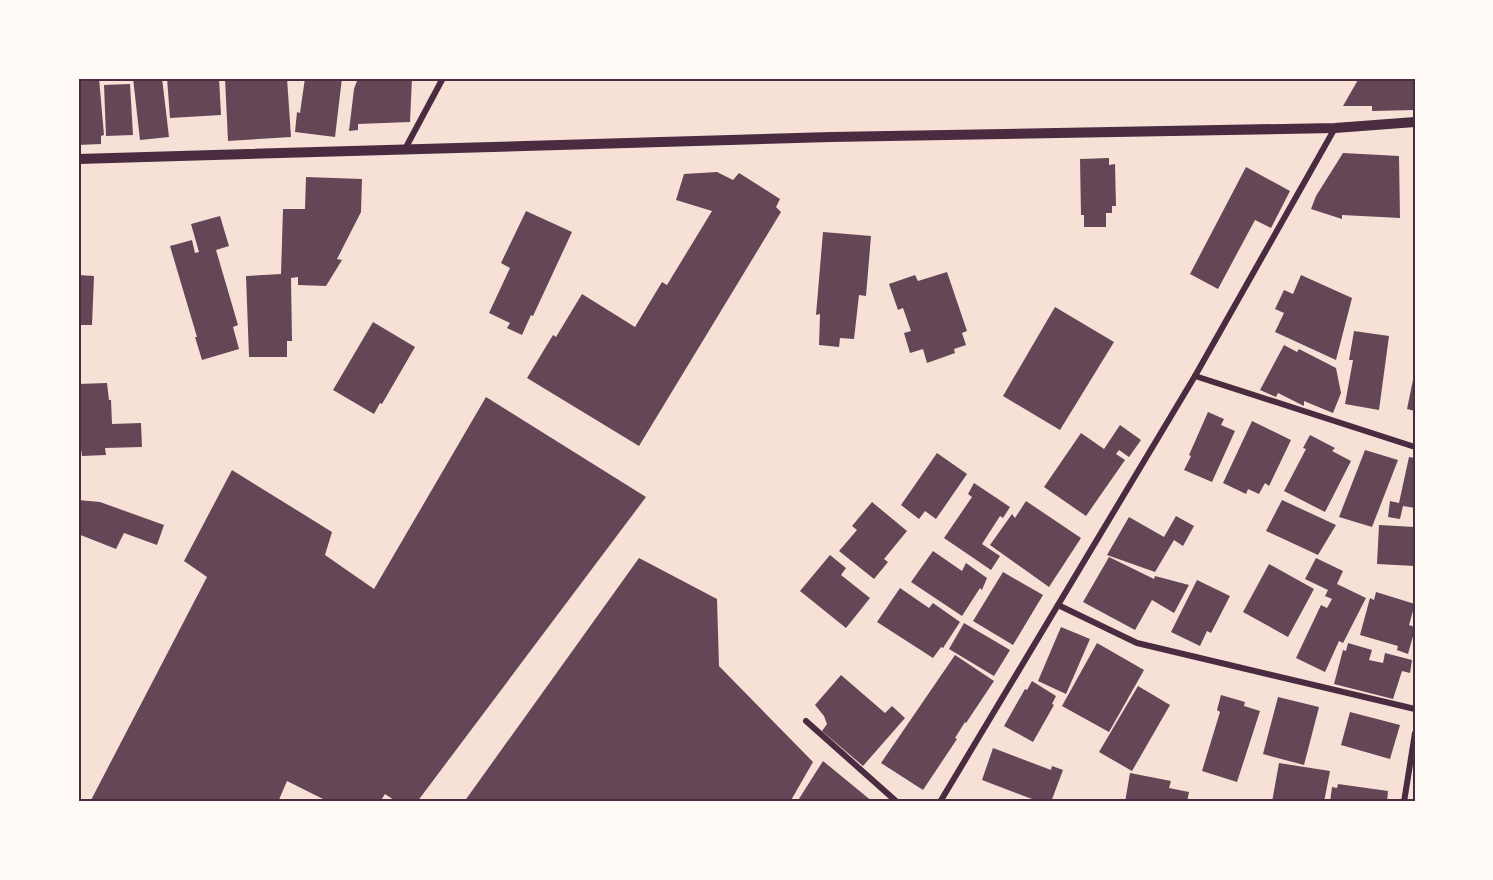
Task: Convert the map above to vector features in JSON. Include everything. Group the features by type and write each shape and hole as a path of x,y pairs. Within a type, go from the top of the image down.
{"street":[{"path":"405,150 443,78"},
{"path":"78,159 842,137 1335,128 1415,122"},
{"path":"940,802 1195,376 1335,128"},
{"path":"1195,376 1415,447"},
{"path":"1058,605 1137,643 1415,709"},
{"path":"806,721 897,802"},
{"path":"1404,802 1415,733"}],"building":[{"path":"78,78 99,78 104,135 101,136 101,144 78,145"},
{"path":"133,78 162,78 169,137 140,140"},
{"path":"167,78 219,78 221,115 170,118"},
{"path":"225,78 287,78 291,137 228,141"},
{"path":"305,78 342,78 335,137 295,132"},
{"path":"358,78 412,78 410,122 358,124 358,130 349,131 354,89"},
{"path":"1359,78 1415,78 1415,110 1372,111 1372,106 1343,106"},
{"path":"130,84 133,135 106,136 104,85"},
{"path":"1343,153 1399,156 1400,218 1342,215 1342,219 1311,209 1316,196"},
{"path":"1109,158 1109,165 1115,164 1116,206 1112,206 1112,213 1106,213 1106,227 1084,227 1084,215 1081,215 1080,159"},
{"path":"1246,167 1290,191 1271,228 1255,220 1218,289 1190,274"},
{"path":"717,172 733,180 739,173 780,199 776,207 781,212 639,446 527,378 553,335 556,337 582,294 635,327 662,282 667,285 712,211 676,200 684,174"},
{"path":"306,177 362,179 361,212 337,259 342,260 326,286 298,285 298,277 291,278 292,341 287,341 287,357 249,357 246,276 281,274 283,209 305,209"},
{"path":"526,211 572,232 522,335 507,328 510,323 489,313 510,268 501,263"},
{"path":"220,216 229,246 216,250 238,325 233,327 239,349 202,360 170,246 192,240 195,253 199,252 191,224"},
{"path":"823,232 871,236 866,296 859,295 854,339 840,338 839,347 819,345 820,314 816,315"},
{"path":"947,272 967,331 962,333 966,345 954,349 955,353 927,363 923,349 910,353 904,333 911,331 903,308 898,310 889,284 915,275 918,281"},
{"path":"78,275 94,276 92,325 78,325"},
{"path":"1301,275 1352,298 1336,360 1275,332 1284,313 1275,309 1284,290 1293,294"},
{"path":"1055,307 1114,342 1060,430 1003,396"},
{"path":"373,322 415,347 374,414 333,390"},
{"path":"1354,331 1389,336 1379,410 1345,404 1353,360 1349,360"},
{"path":"1284,345 1297,352 1299,349 1336,368 1341,393 1333,413 1304,401 1304,406 1278,393 1276,397 1260,390"},
{"path":"1415,375 1415,411 1407,409"},
{"path":"107,383 109,400 111,400 112,424 141,423 142,447 105,448 106,455 82,456 81,449 78,449 78,384"},
{"path":"486,397 646,497 417,802 397,802 385,794 380,802 329,802 287,781 278,802 90,802 207,577 184,561 232,470 332,532 325,555 374,589"},
{"path":"1208,412 1224,419 1221,425 1235,431 1212,482 1184,470"},
{"path":"1252,421 1291,440 1269,486 1265,483 1259,494 1248,489 1246,494 1223,483"},
{"path":"1120,425 1141,440 1129,457 1119,450 1116,454 1125,460 1086,516 1044,487 1081,433 1104,449"},
{"path":"1310,435 1335,448 1332,451 1351,461 1325,512 1284,491 1306,449 1303,448"},
{"path":"1365,450 1398,460 1372,527 1339,517"},
{"path":"937,453 967,474 936,519 925,511 919,519 901,505"},
{"path":"1409,457 1415,458 1415,508 1403,506 1400,519 1388,517 1390,501 1399,503"},
{"path":"974,483 1010,507 1003,518 1000,516 982,544 1000,556 991,570 944,538 972,497 968,494"},
{"path":"78,500 100,502 164,525 157,545 124,533 116,549 78,534 80,516 78,515"},
{"path":"1282,500 1336,525 1318,555 1266,531"},
{"path":"1026,501 1081,538 1049,587 990,545 1012,514 1015,518"},
{"path":"872,502 907,531 884,559 888,562 874,579 839,551 857,530 852,526"},
{"path":"1176,516 1194,526 1183,546 1174,540 1155,572 1107,555 1129,517 1164,537"},
{"path":"1379,525 1415,527 1415,566 1377,564"},
{"path":"933,551 962,571 966,563 987,578 982,590 980,588 962,616 911,582"},
{"path":"830,555 846,568 841,575 870,598 846,628 800,591"},
{"path":"1109,557 1154,579 1155,576 1189,585 1174,613 1152,600 1135,630 1083,602"},
{"path":"639,558 717,599 719,666 813,762 790,802 464,802"},
{"path":"1316,558 1343,571 1337,584 1366,598 1343,643 1339,641 1325,672 1296,658 1321,605 1327,608 1332,599 1325,596 1328,590 1305,579"},
{"path":"1269,564 1314,589 1288,637 1243,612"},
{"path":"1003,572 1043,595 1013,645 973,621"},
{"path":"1197,580 1230,596 1211,633 1207,631 1200,646 1171,632"},
{"path":"900,588 929,608 933,603 960,622 943,648 941,647 933,658 877,622"},
{"path":"1376,592 1415,604 1409,625 1415,629 1408,654 1397,650 1398,646 1360,635 1370,598 1374,600"},
{"path":"964,623 1010,650 994,676 949,649"},
{"path":"1061,627 1090,639 1066,694 1038,681"},
{"path":"1097,643 1144,670 1109,732 1062,706"},
{"path":"1348,643 1372,650 1369,660 1383,663 1385,653 1412,660 1410,673 1402,671 1393,699 1334,684 1343,650 1346,651"},
{"path":"955,655 994,681 965,722 955,738 957,739 923,790 881,763"},
{"path":"841,675 885,713 892,706 905,718 863,766 822,731 827,724 815,705"},
{"path":"1032,681 1056,696 1052,704 1054,705 1033,742 1004,726"},
{"path":"1138,686 1170,705 1132,771 1099,752"},
{"path":"1221,695 1245,702 1244,706 1260,711 1237,782 1202,771 1220,712 1217,710"},
{"path":"1278,697 1319,707 1304,765 1263,754"},
{"path":"1350,712 1400,725 1390,759 1341,745"},
{"path":"993,748 1051,770 1052,766 1063,770 1051,802 1040,802 982,780"},
{"path":"823,761 873,802 797,802"},
{"path":"1279,763 1330,771 1324,802 1272,802"},
{"path":"1130,773 1171,781 1169,788 1189,792 1187,802 1125,802"},
{"path":"1338,784 1388,791 1387,802 1330,802 1332,787 1337,788"}]}
